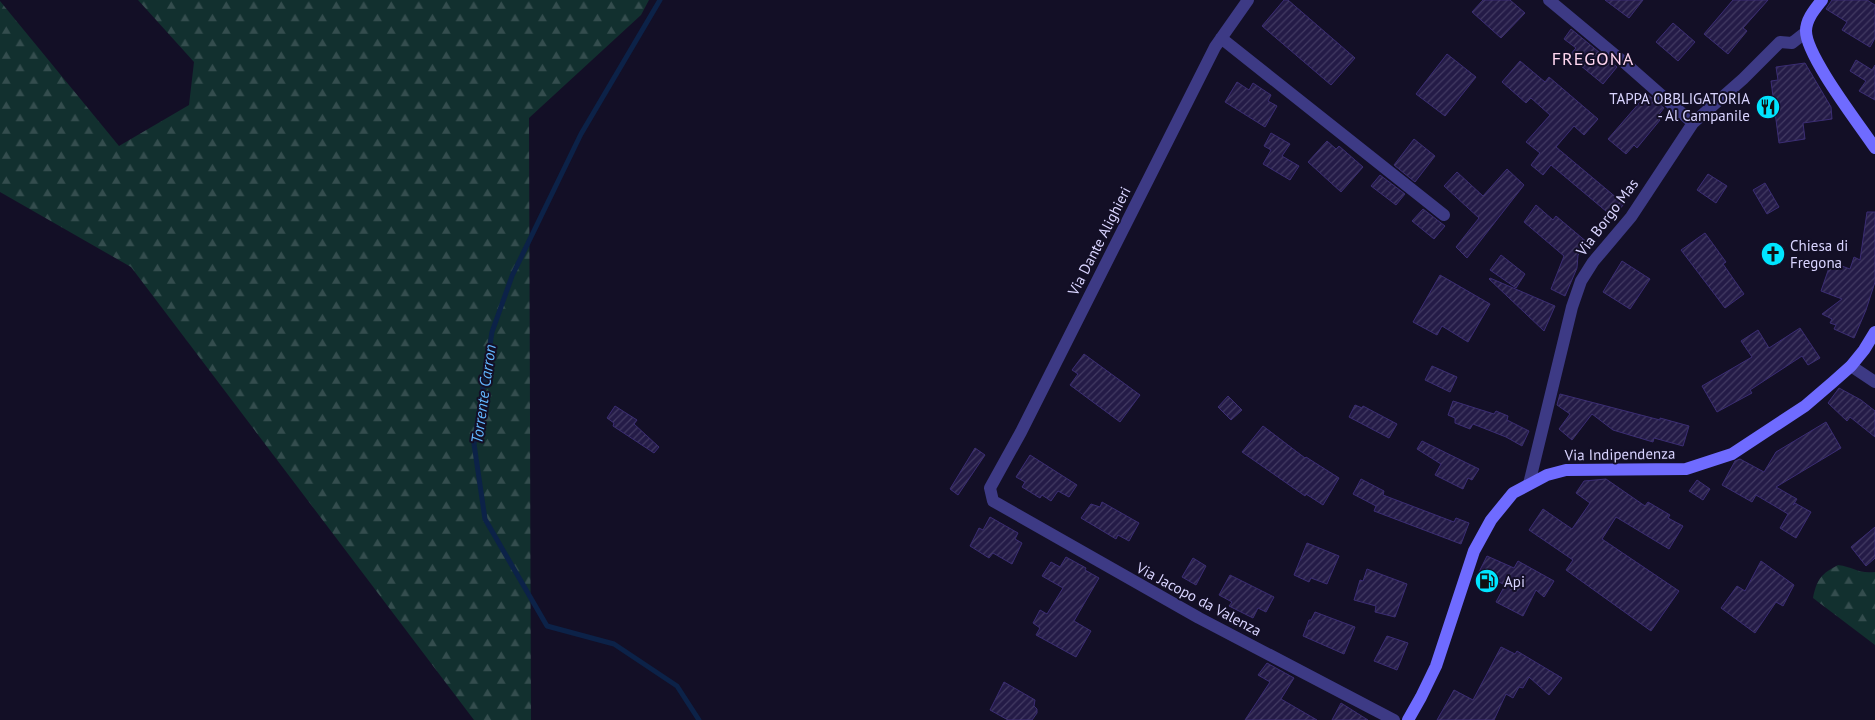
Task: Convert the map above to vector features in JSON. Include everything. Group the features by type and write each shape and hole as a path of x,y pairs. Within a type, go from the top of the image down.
{"main road":[{"path":"1822,0 1808,22 1806,32 1818,63 1875,148"},
{"name":"Via Indipendenza","path":"1408,720 1422,697 1436,666 1474,551 1491,520 1513,493 1547,475 1566,470 1686,469 1732,454 1805,406 1851,366 1875,332"}],"street":[{"name":"Via Dante Alighieri","path":"993,501 990,488 1021,432 1221,38 1248,0"},
{"path":"1549,0 1693,123"},
{"name":"Via Borgo Mas","path":"1529,484 1572,307 1581,281 1593,262 1631,217 1693,123 1743,79 1780,42 1792,43 1806,32"},
{"path":"1221,38 1444,215"},
{"path":"1851,366 1875,382"},
{"name":"Via Jacopo da Valenza","path":"993,501 1198,618 1394,720"}],"green space":[{"path":"138,0 649,0 641,15 529,118 531,720 474,720 131,267 0,192 0,1 119,146 189,105 194,62"},
{"path":"1838,565 1864,572 1875,572 1875,645 1813,598 1816,586 1821,578 1827,571"}],"building":[{"path":"1284,0 1288,0 1355,58 1331,85 1262,26"},
{"path":"1483,0 1510,0 1525,13 1501,38 1472,12"},
{"path":"1605,0 1643,0 1629,18"},
{"path":"1733,0 1768,0 1743,28 1747,31 1728,54 1704,34"},
{"path":"1832,0 1867,0 1875,5 1875,38 1870,47 1842,30 1847,22 1826,9"},
{"path":"1673,23 1695,42 1678,61 1656,42"},
{"path":"1571,29 1617,67 1603,84 1569,56 1576,48 1564,39"},
{"path":"1447,54 1476,77 1445,116 1416,94"},
{"path":"1856,60 1872,70 1875,65 1875,100 1859,91 1866,81 1850,71"},
{"path":"1520,61 1545,82 1549,77 1598,119 1584,135 1574,126 1556,147 1624,204 1613,217 1551,165 1543,175 1531,165 1540,153 1526,142 1550,115 1531,98 1526,103 1502,82"},
{"path":"1805,63 1831,107 1832,119 1803,123 1805,139 1779,143 1771,81 1778,80 1776,67"},
{"path":"1237,82 1249,90 1253,83 1271,95 1268,101 1277,106 1265,127 1225,102"},
{"path":"1647,94 1664,108 1657,117 1660,120 1637,148 1634,145 1626,154 1608,139"},
{"path":"1271,133 1290,144 1282,156 1299,166 1290,180 1263,164 1271,150 1264,146"},
{"path":"1414,139 1435,156 1415,182 1394,165"},
{"path":"1327,141 1336,149 1339,146 1363,167 1341,192 1308,162"},
{"path":"1507,169 1524,185 1467,258 1456,247 1479,218 1444,186 1457,172 1483,196"},
{"path":"1708,174 1727,186 1716,203 1697,190"},
{"path":"1380,175 1405,194 1396,205 1371,186"},
{"path":"1765,183 1779,207 1767,214 1753,190"},
{"path":"1536,205 1553,220 1556,216 1588,243 1578,255 1577,268 1565,296 1551,289 1564,256 1524,222"},
{"path":"1423,209 1445,226 1434,239 1412,221"},
{"path":"1867,212 1875,212 1875,282 1854,338 1834,329 1836,325 1830,323 1832,319 1822,314 1842,299 1821,291 1831,262 1850,269 1854,257 1860,260"},
{"path":"1705,233 1726,262 1723,264 1744,294 1725,308 1681,250"},
{"path":"1501,255 1525,274 1516,288 1490,270"},
{"path":"1622,261 1650,279 1630,309 1603,292"},
{"path":"1440,275 1490,304 1468,342 1442,326 1437,335 1413,322"},
{"path":"1489,279 1555,306 1544,331"},
{"path":"1800,328 1820,358 1808,365 1802,356 1750,390 1752,393 1717,412 1702,386 1752,357 1741,341 1758,330 1769,348"},
{"path":"1084,354 1140,395 1120,422 1070,385 1078,374 1072,370"},
{"path":"1432,366 1457,377 1450,392 1425,380"},
{"path":"1839,388 1861,400 1875,411 1875,437 1850,417 1847,421 1828,403"},
{"path":"1560,394 1689,426 1683,446 1654,438 1653,442 1613,430 1592,414 1572,440 1559,429 1570,414 1557,405"},
{"path":"1228,396 1242,410 1231,420 1218,407"},
{"path":"1453,401 1494,414 1496,411 1508,416 1507,420 1529,431 1522,446 1506,437 1473,424 1470,429 1455,423 1455,418 1448,415"},
{"path":"1355,405 1362,408 1363,406 1397,424 1389,438 1349,417"},
{"path":"615,406 637,420 634,424 659,447 654,453 613,426 614,423 607,418"},
{"path":"1826,422 1841,448 1776,487 1797,499 1793,505 1795,503 1811,512 1796,538 1780,528 1788,514 1756,495 1752,502 1722,485 1735,461 1740,459 1764,472 1776,452"},
{"path":"1263,426 1305,458 1339,478 1323,505 1306,494 1305,496 1242,452"},
{"path":"1422,441 1479,469 1472,480 1468,478 1463,489 1435,475 1441,464 1417,449"},
{"path":"975,448 985,455 958,495 950,489"},
{"path":"1030,455 1077,485 1069,497 1058,491 1051,501 1042,495 1040,498 1022,487 1025,482 1016,477"},
{"path":"1361,479 1384,491 1383,495 1454,522 1456,518 1469,523 1461,544 1374,511 1376,506 1353,494"},
{"path":"1606,479 1645,506 1648,502 1670,515 1668,518 1683,526 1669,549 1616,517 1602,539 1679,591 1651,631 1566,570 1573,560 1529,530 1543,509 1572,529 1590,503 1576,493 1584,481"},
{"path":"1697,480 1710,489 1703,500 1689,491"},
{"path":"1102,502 1139,523 1129,541 1118,535 1116,539 1081,518 1091,504 1100,507"},
{"path":"990,517 1018,533 1015,539 1022,543 1012,564 993,553 989,558 970,546 979,528 983,530"},
{"path":"1875,527 1875,558 1866,566 1851,547"},
{"path":"1307,543 1339,556 1327,584 1311,578 1309,582 1294,575"},
{"path":"1487,556 1514,568 1518,561 1554,581 1544,597 1536,590 1523,616 1496,602 1505,585 1479,572"},
{"path":"1066,557 1099,578 1074,621 1091,631 1076,657 1036,635 1040,628 1033,623 1040,610 1047,614 1063,588 1042,576 1051,562 1060,567"},
{"path":"1193,558 1206,566 1196,585 1182,577"},
{"path":"1761,561 1794,585 1783,606 1776,602 1755,633 1721,608 1737,586 1745,591"},
{"path":"1367,569 1407,584 1395,617 1375,612 1376,606 1354,600 1360,580 1363,581"},
{"path":"1230,575 1274,597 1266,612 1258,608 1253,618 1229,606 1232,602 1219,595"},
{"path":"1315,612 1355,627 1344,654 1303,636 1309,620 1311,620"},
{"path":"1387,636 1408,643 1397,670 1374,661"},
{"path":"1501,647 1515,654 1517,651 1562,678 1549,695 1529,677 1523,688 1519,687 1513,698 1506,694 1494,720 1437,720 1454,690 1473,700"},
{"path":"1267,663 1294,678 1281,699 1317,720 1245,720 1270,682 1258,675"},
{"path":"1004,682 1035,700 1034,706 1037,709 1037,713 1032,720 1008,720 990,710"},
{"path":"1341,703 1368,720 1332,720"}],"waterway":[{"name":"Torrente Carron","path":"660,0 581,134 512,276 492,332 474,444 485,519 547,626 614,644 677,686 699,720"}],"place":[{"name":"TAPPA OBBLIGATORIA - Al Campanile","path":"1768,107"},
{"name":"Chiesa di Fregona","path":"1773,254"},
{"name":"Api","path":"1487,581"}],"district":[{"name":"FREGONA","path":"1593,58"}]}
